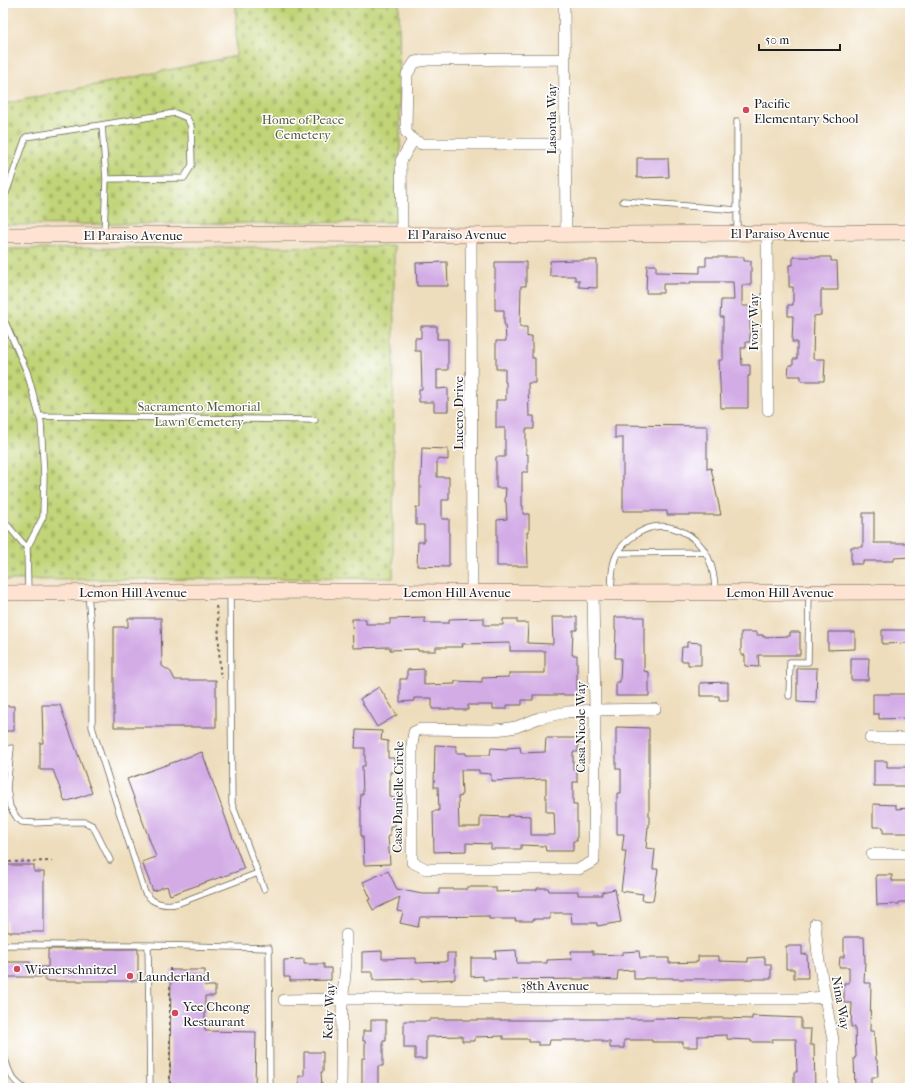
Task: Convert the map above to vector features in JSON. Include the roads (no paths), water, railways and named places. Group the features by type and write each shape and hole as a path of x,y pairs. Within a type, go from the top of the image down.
{"street":[{"name":"Lasorda Way","path":"564,3 564,144 566,234"},
{"path":"564,60 427,60 415,62 407,74 406,91 406,132 413,140 422,144 564,144"},
{"path":"402,234 401,161 413,140"},
{"name":"El Paraiso Avenue","path":"3,235 471,235 910,232"},
{"name":"Ivory Way","path":"767,234 768,410"},
{"name":"Lucero Drive","path":"471,235 472,592"},
{"name":"Lemon Hill Avenue","path":"3,593 329,591 593,593 910,592"},
{"name":"Casa Nicole Way","path":"593,593 595,710 594,861"},
{"path":"595,710 655,709"},
{"name":"Casa Danielle Circle","path":"594,861 579,869 426,869 412,862 412,745 414,732 421,728 504,729 539,718 567,712 595,710"},
{"path":"870,738 910,738"},
{"path":"872,854 910,854"},
{"name":"Nina Way","path":"815,924 818,956 833,1040 834,1088"},
{"name":"Kelly Way","path":"341,1088 342,999 346,963 346,935"},
{"name":"38th Avenue","path":"284,1000 798,999 825,997"}],"lane":[{"path":"3,196 6,193 26,137 175,113 187,118 191,126 192,165 184,178 106,179"},
{"path":"737,121 737,234"},
{"path":"102,125 106,179 104,235"},
{"path":"623,201 738,210"},
{"path":"3,321 6,324 27,372 41,422 44,476 43,517 27,548 28,593"},
{"path":"39,416 315,420"},
{"path":"3,520 27,548"},
{"path":"611,593 613,569 618,553 626,542 637,533 650,527 661,526 672,527 687,533 699,544 705,552 712,567 715,579 715,593"},
{"path":"618,553 705,552"},
{"path":"230,592 232,804 264,889"},
{"path":"789,696 790,662 808,662 809,592"},
{"path":"88,593 92,638 92,727 145,893 152,900 169,905 179,903 258,873"},
{"path":"11,748 7,788 10,807 17,818 22,822 85,822 90,824 93,826 110,860"},
{"path":"3,945 148,945 269,948 270,1088"},
{"path":"148,945 150,1088"},
{"path":"3,1052 12,1078 24,1088"}],"place":[{"name":"Pacific Elementary School","path":"746,110"},
{"name":"Wienerschnitzel","path":"17,969"},
{"name":"Launderland","path":"130,976"},
{"name":"Yee Cheong Restaurant","path":"175,1013"}],"park label":[{"name":"Home of Peace Cemetery","path":"303,126"},
{"name":"Sacramento Memorial Lawn Cemetery","path":"199,414"}]}
